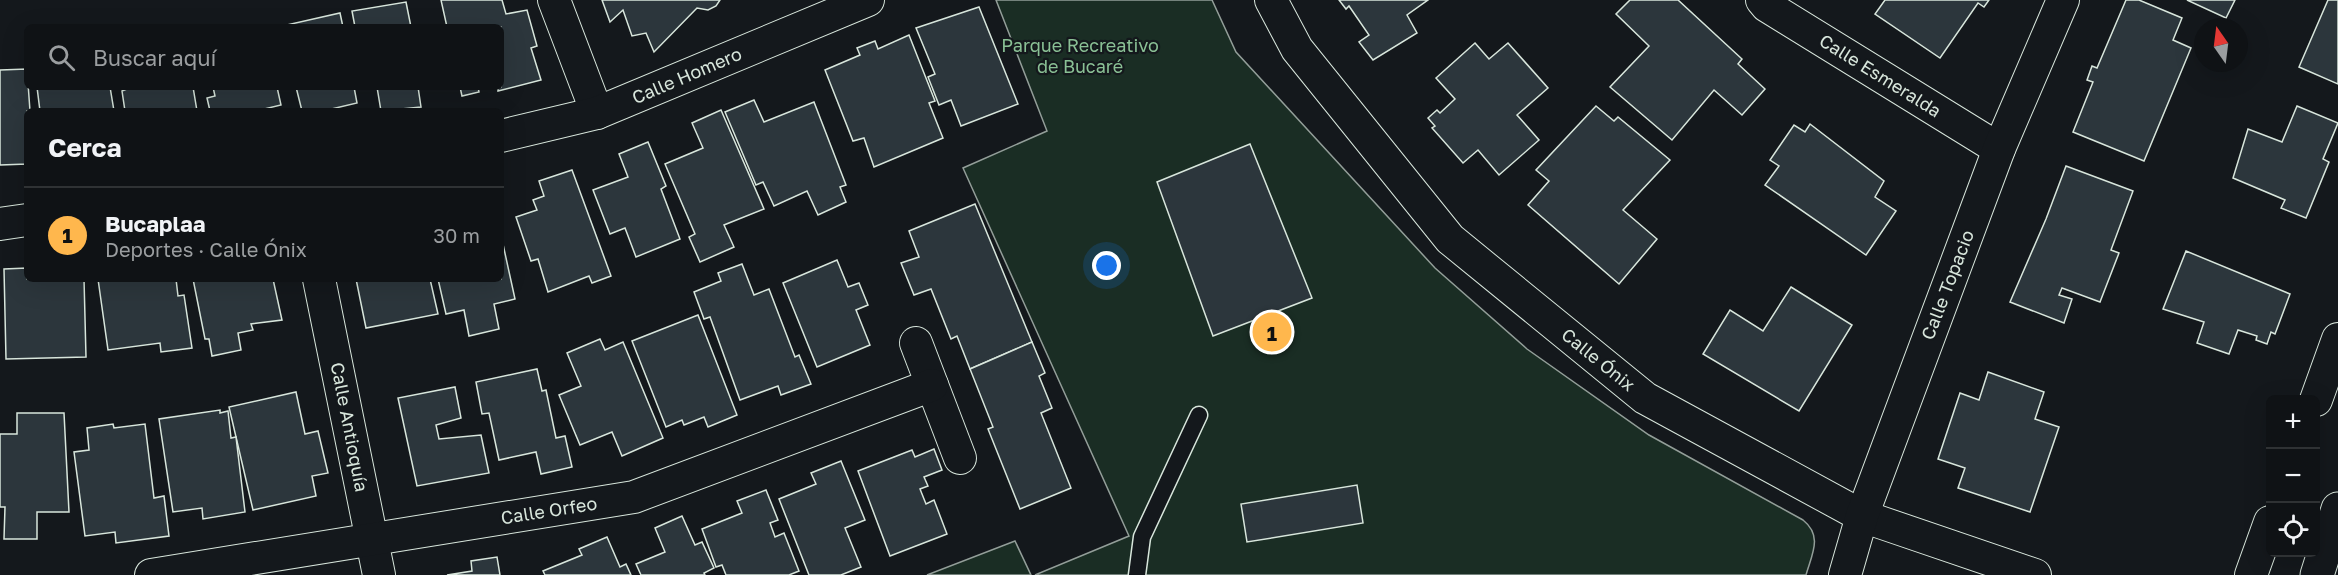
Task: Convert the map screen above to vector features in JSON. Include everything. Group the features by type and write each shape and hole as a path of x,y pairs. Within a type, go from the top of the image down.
{"highway":[{"path":"2317,575 2338,509"}],"street":[{"path":"554,0 597,113"},
{"name":"Calle Homero","path":"504,135 597,113 868,0"},
{"name":"Calle Ónix","path":"1271,0 1297,49 1450,238 1645,398 1862,516 2035,575"},
{"name":"Calle Esmeralda","path":"1762,0 1767,6 1999,149"},
{"name":"Calle Topacio","path":"1845,575 1862,516 1999,149 2064,0"},
{"path":"0,224 24,220"},
{"name":"Calle Antioquía","path":"320,282 379,575"},
{"path":"2318,395 2338,339"},
{"path":"916,343 960,458"},
{"name":"Calle Orfeo","path":"151,575 634,497 932,385"},
{"path":"2251,575 2266,535"}],"lane":[{"path":"1137,575 1142,537 1199,415"}],"green space":[{"name":"Parque Recreativo de Bucaré","path":"996,0 1212,0 1236,52 1435,268 1527,349 1649,435 1803,520 1813,532 1814,539 1813,553 1806,575 1035,575 1129,536 963,168 1047,131"},
{"path":"1015,541 1031,575 927,575"}],"building":[{"path":"441,0 502,0 506,14 527,10 537,46 531,48 541,80 504,89 504,24 446,24"},
{"path":"602,0 720,0 716,6 708,10 697,8 654,52 646,33 632,36 623,10 610,22"},
{"path":"1339,0 1428,0 1407,15 1417,33 1373,60 1359,42 1369,35 1349,6 1346,9"},
{"path":"1630,0 1678,0 1742,59 1738,64 1765,89 1742,115 1714,90 1672,140 1610,87 1649,46 1616,14"},
{"path":"1885,0 1989,0 1984,7 1978,3 1940,58 1875,14"},
{"path":"2126,0 2139,0 2182,18 2173,40 2191,48 2144,161 2073,132 2093,82 2087,80 2092,66 2097,68"},
{"path":"2187,0 2235,0 2226,18"},
{"path":"2328,0 2338,0 2338,84 2299,67"},
{"path":"406,2 410,24 354,24 352,11"},
{"path":"979,7 1018,104 961,126 951,100 939,105 928,77 935,74 916,28"},
{"path":"340,13 342,24 291,24"},
{"path":"909,35 935,101 929,103 943,138 874,167 864,138 853,141 825,70 860,55 857,48 875,41 878,49"},
{"path":"1475,43 1489,59 1508,43 1548,88 1517,115 1539,140 1499,175 1478,150 1463,163 1432,128 1435,126 1428,118 1437,110 1440,113 1455,99 1436,78"},
{"path":"24,69 24,90 28,90 30,108 24,108 24,164 0,165 0,70"},
{"path":"37,90 110,90 114,108 40,108"},
{"path":"194,90 196,108 125,108 122,91"},
{"path":"214,90 278,90 281,105 268,108 209,108 207,98 215,96"},
{"path":"297,90 355,90 357,103 336,108 301,108"},
{"path":"378,90 418,90 421,107 380,108"},
{"path":"461,90 479,90 479,92 462,96"},
{"path":"754,100 764,122 814,102 846,185 840,187 846,202 818,215 807,191 774,206 763,182 756,185 725,112"},
{"path":"1596,106 1614,121 1618,117 1670,160 1623,210 1657,239 1619,284 1528,205 1549,181 1536,170"},
{"path":"2297,106 2338,123 2323,159 2329,162 2306,218 2281,208 2285,200 2233,178 2248,129 2282,142"},
{"path":"721,110 764,209 724,225 734,247 700,262 689,237 695,234 665,164 703,148 692,123"},
{"path":"1810,124 1884,181 1875,197 1896,211 1866,255 1765,185 1779,166 1770,160 1794,125 1805,132"},
{"path":"648,142 666,186 661,189 680,239 636,257 625,228 610,234 593,190 628,177 619,154"},
{"path":"1250,144 1312,298 1213,336 1157,182"},
{"path":"2066,166 2133,191 2111,250 2119,253 2100,302 2062,288 2059,295 2072,299 2064,323 2010,302"},
{"path":"572,170 611,276 592,283 589,276 548,292 538,259 531,261 516,217 537,210 533,200 544,196 539,181"},
{"path":"975,204 1032,342 970,369 957,336 951,339 931,289 914,295 901,263 919,257 909,231"},
{"path":"504,249 515,299 494,304 499,329 469,336 464,310 446,314 439,282 504,282"},
{"path":"2186,251 2290,294 2275,334 2271,332 2267,344 2256,340 2257,336 2238,330 2229,354 2197,343 2204,322 2163,309"},
{"path":"837,260 848,287 859,283 868,305 856,310 870,345 817,367 783,283"},
{"path":"742,264 754,295 769,289 795,357 799,355 811,384 781,395 778,386 740,400 710,317 704,319 694,292 721,281 718,273"},
{"path":"24,268 24,282 84,282 86,357 6,359 4,269"},
{"path":"98,282 176,282 178,296 184,295 192,348 161,352 160,343 108,350"},
{"path":"194,282 274,282 282,320 251,324 253,330 238,333 241,350 212,356 209,339 205,339"},
{"path":"357,282 431,282 438,314 366,328"},
{"path":"1791,287 1852,325 1799,411 1703,354 1730,310 1763,331"},
{"path":"698,315 737,415 708,427 704,417 684,425 682,420 666,427 632,341"},
{"path":"600,339 605,350 623,342 663,438 622,456 612,432 580,445 559,395 581,386 567,353"},
{"path":"1032,342 1045,373 1039,376 1052,408 1041,413 1071,488 1020,509 988,429 993,427 970,369"},
{"path":"537,369 542,391 546,390 556,438 565,436 572,467 541,474 536,452 499,460 489,413 482,414 476,382"},
{"path":"1988,372 2044,392 2035,419 2059,427 2030,512 1958,488 1965,468 1938,459 1960,393 1979,400"},
{"path":"455,387 461,418 436,425 439,439 481,435 489,473 417,486 398,398"},
{"path":"296,392 305,434 318,431 328,473 312,476 316,496 253,510 229,407"},
{"path":"220,410 220,413 228,411 231,438 236,437 245,512 203,519 202,508 173,512 159,419"},
{"path":"17,413 64,413 69,512 37,512 37,539 4,539 5,507 0,507 0,434 17,434"},
{"path":"113,424 114,428 145,424 154,498 164,496 169,536 116,543 115,532 85,536 74,452 89,450 87,428"},
{"path":"934,449 942,470 924,477 928,486 920,489 926,504 934,500 947,534 890,556 858,471 912,450 915,457"},
{"path":"841,461 865,520 845,528 861,567 841,575 809,575 779,499 816,484 811,473"},
{"path":"1357,485 1363,523 1247,542 1241,504"},
{"path":"766,490 778,520 770,523 775,537 784,533 799,571 789,575 726,575 722,565 716,567 702,529 742,513 737,501"},
{"path":"682,516 695,545 702,542 714,568 704,573 705,575 641,575 636,564 665,552 655,528"},
{"path":"607,537 620,567 626,564 631,575 545,575 543,571 582,555 579,549"},
{"path":"497,557 500,575 447,575 472,571 471,561"}],"place":[{"name":"Bucaplaa","path":"1272,332"}]}
